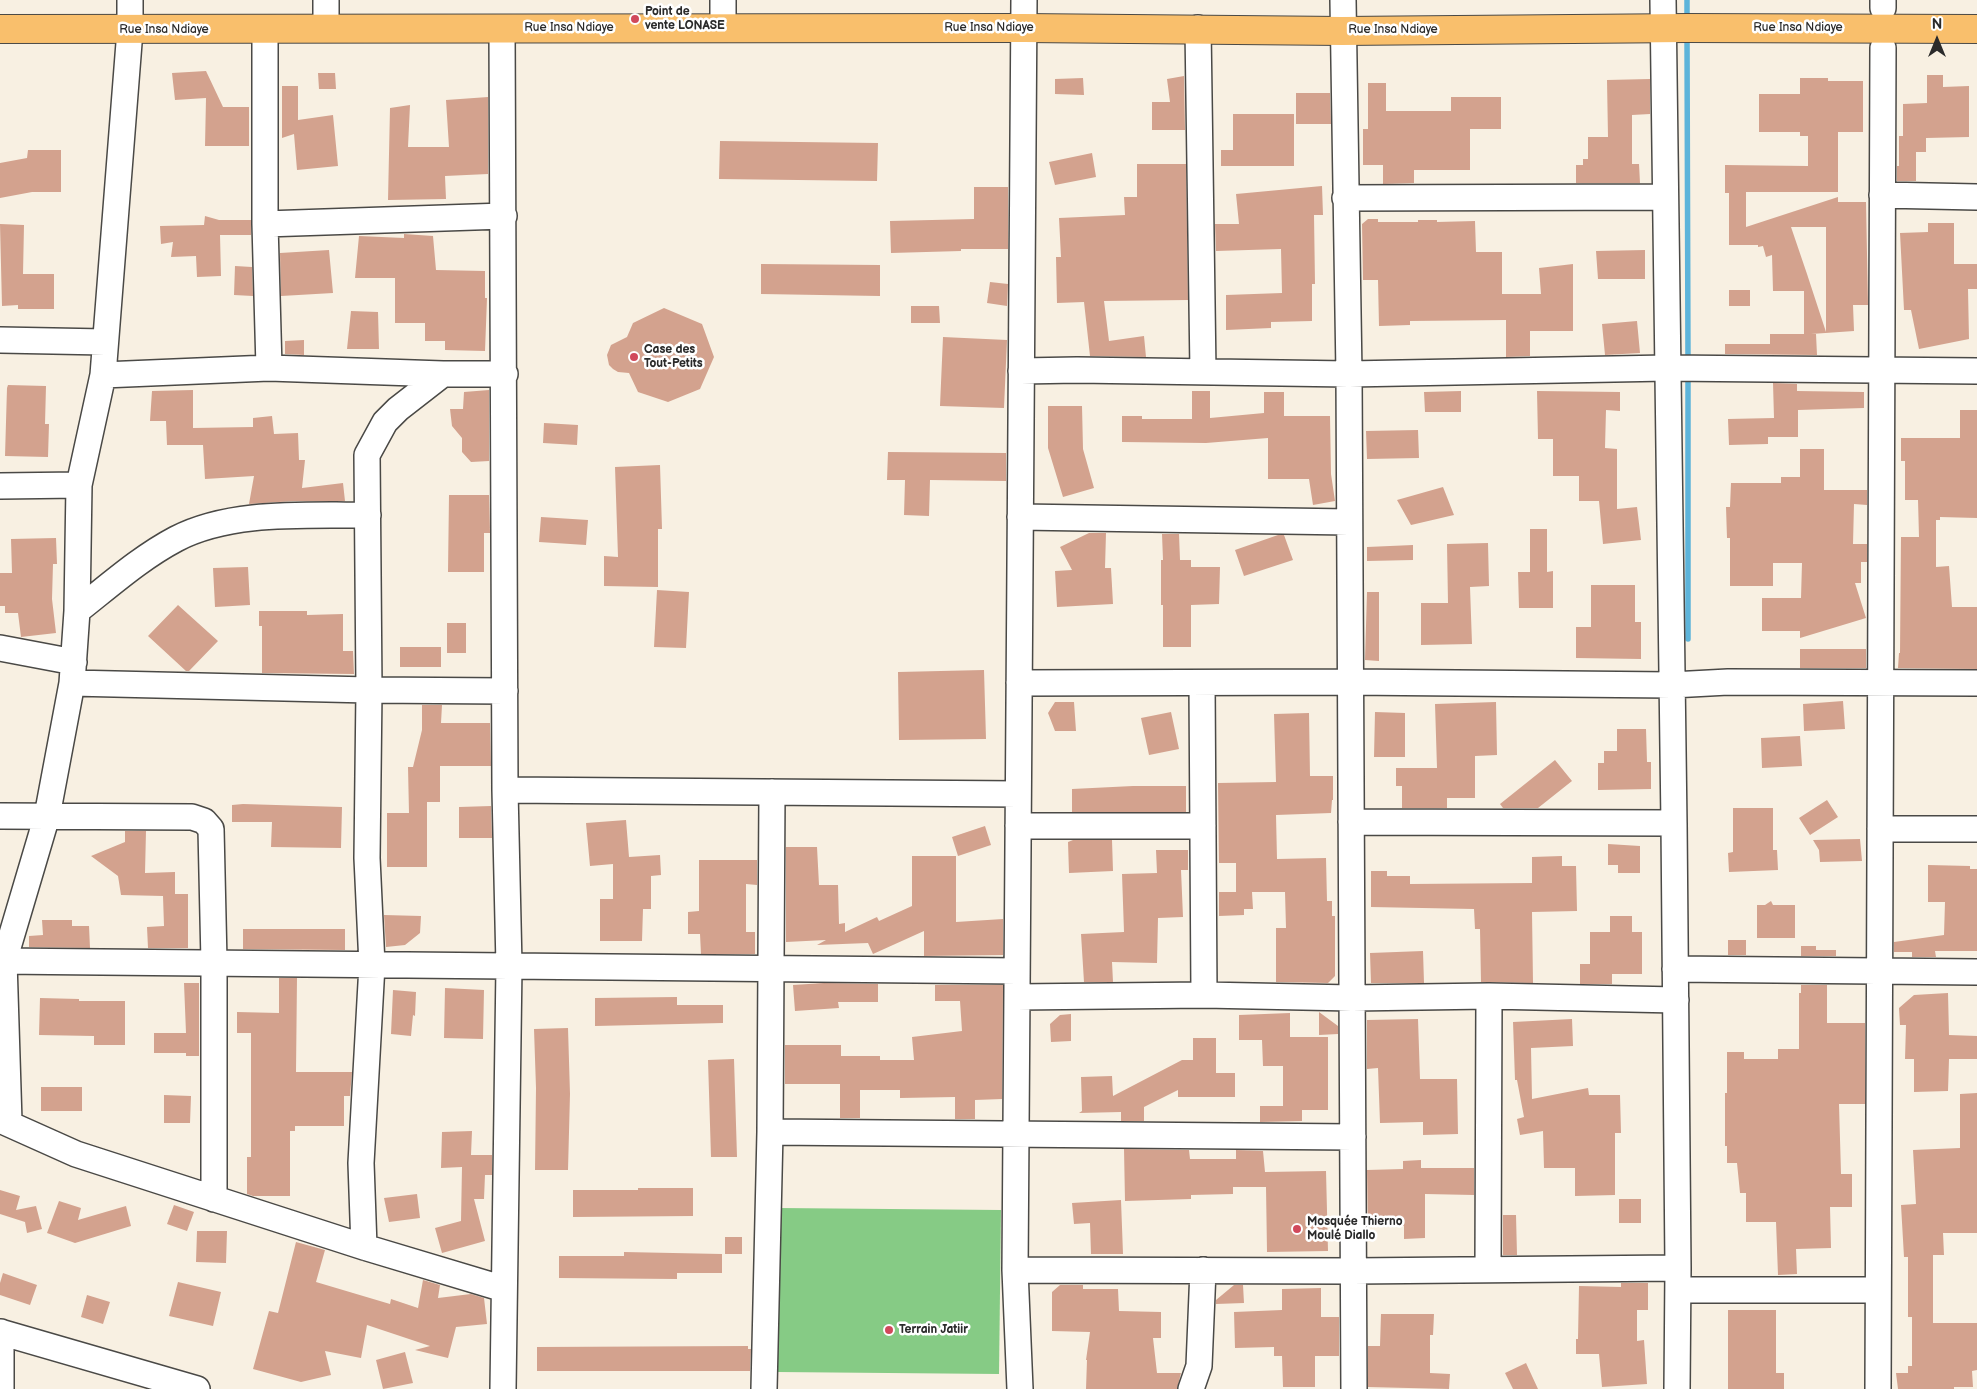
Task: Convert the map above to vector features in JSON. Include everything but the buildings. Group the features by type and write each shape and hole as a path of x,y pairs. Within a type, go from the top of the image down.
{"main road":[{"name":"Rue Insa Ndiaye","path":"0,29 1198,28 1342,31 1664,28 1977,29"}],"street":[{"path":"130,0 130,30 104,342 103,375 79,485 77,611 73,673 47,816 2,961 4,1121 76,1154 364,1248 504,1288"},
{"path":"326,0 326,29"},
{"path":"723,0 723,28"},
{"path":"1020,1389 1015,1270 1024,0"},
{"path":"1342,0 1349,374 1354,1389"},
{"path":"1663,0 1666,368 1676,1000 1677,1389"},
{"path":"502,28 505,790 510,966 503,1389"},
{"path":"1198,28 1203,372"},
{"path":"265,30 265,224 269,368"},
{"path":"1878,1389 1883,48"},
{"path":"1882,195 1977,197"},
{"path":"1346,198 1665,197"},
{"path":"265,224 504,216"},
{"path":"0,340 104,342"},
{"path":"103,375 269,368 443,374 504,374"},
{"path":"1021,371 1077,370 1349,374 1666,368 1977,371"},
{"path":"364,1248 361,1163 372,966 367,858 369,690 367,455 385,422 391,415 443,374"},
{"path":"0,486 79,485"},
{"path":"77,611 154,552 178,538 205,528 245,518 368,515"},
{"path":"1020,517 1350,522"},
{"path":"0,648 73,673 369,690 505,691"},
{"path":"1019,683 1350,682 1672,685 1728,682 1880,681 1977,683"},
{"path":"1202,683 1204,995"},
{"path":"505,790 1018,794"},
{"path":"764,1389 770,1132 772,792"},
{"path":"0,816 192,817 204,821 211,829 214,962 214,1198"},
{"path":"1351,822 1674,823"},
{"path":"1018,826 1203,826"},
{"path":"1880,829 1977,829"},
{"path":"2,961 1017,971"},
{"path":"1675,969 1977,972"},
{"path":"1017,997 1204,995 1352,998 1489,996 1676,1000"},
{"path":"1488,1268 1489,996"},
{"path":"770,1132 1352,1137"},
{"path":"1015,1270 1354,1271 1488,1268 1878,1290"},
{"path":"1191,1389 1199,1366 1203,1270"},
{"path":"1,1389 0,1332 192,1388"}],"green space":[{"name":"Terrain Jatiir","path":"779,1208 1001,1210 999,1374 777,1372"}],"waterway":[{"path":"1687,0 1687,20"},
{"path":"1687,35 1688,363"},
{"path":"1688,375 1688,639"}],"place":[{"name":"Point de vente LONASE","path":"635,19"},
{"name":"Case des Tout-Petits","path":"634,357"},
{"name":"Mosquée Thierno Moulé Diallo","path":"1297,1229"},
{"name":"Terrain Jatiir","path":"889,1330"}]}
